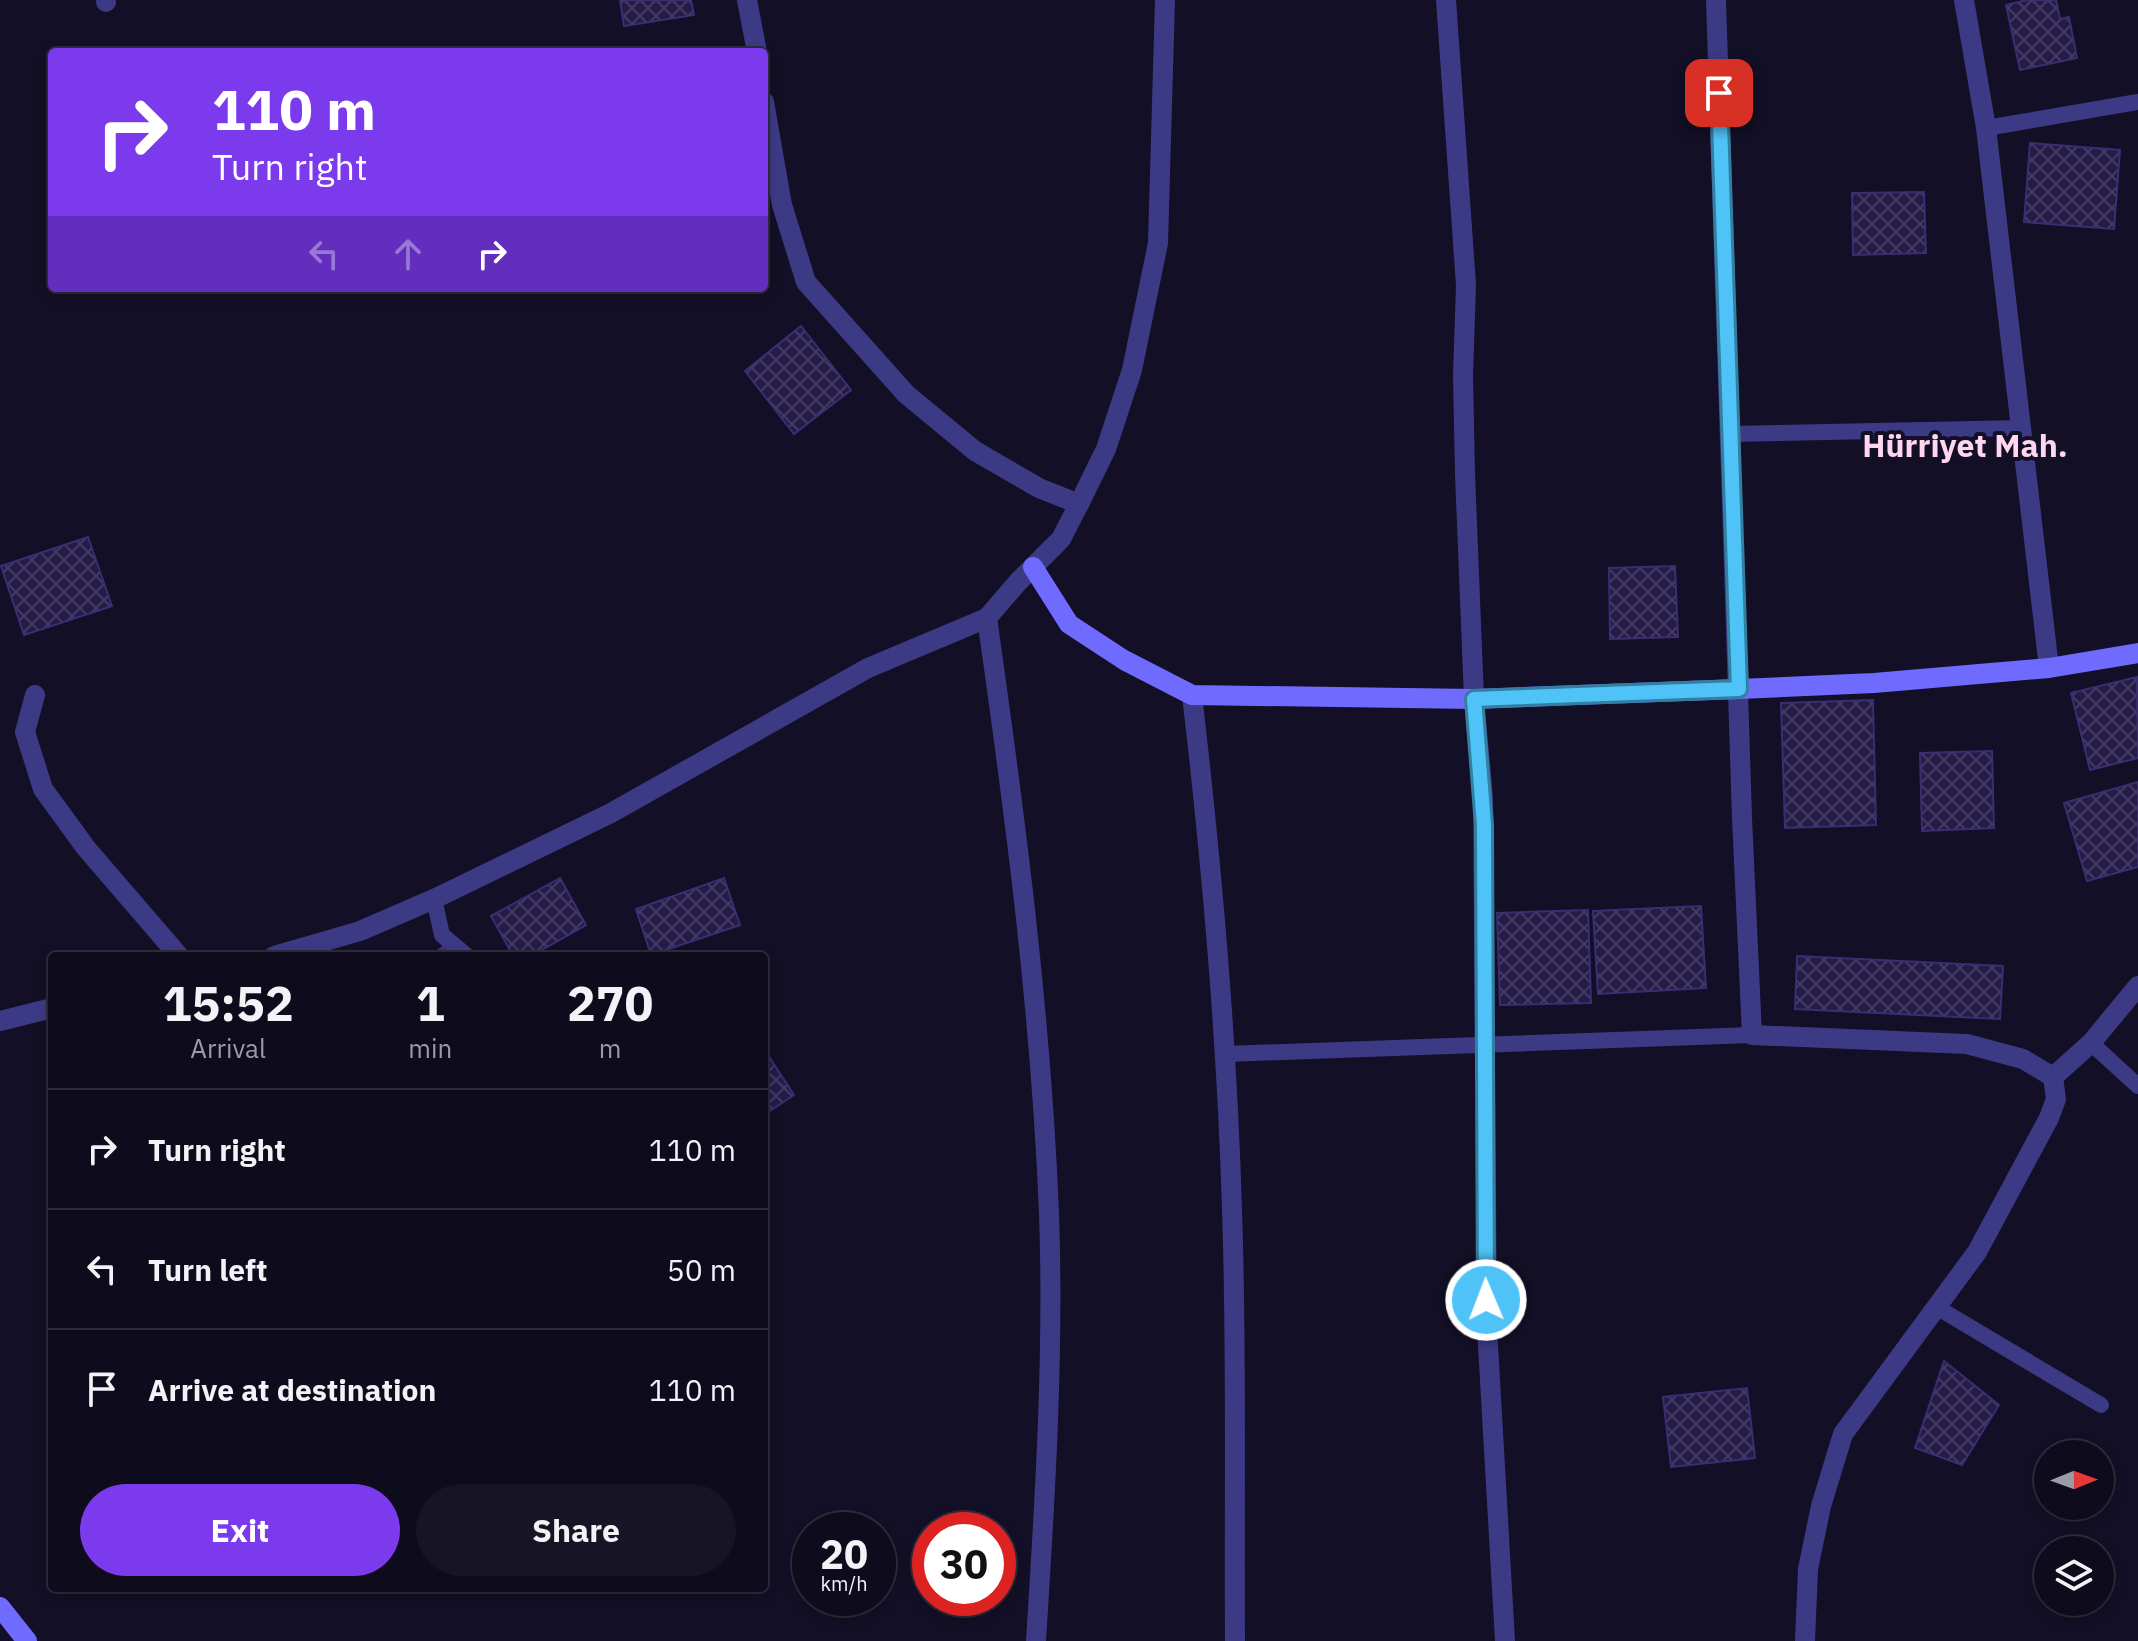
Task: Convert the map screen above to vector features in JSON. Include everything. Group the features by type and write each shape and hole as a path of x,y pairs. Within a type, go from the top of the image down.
{"street":[{"path":"747,0 756,48"},
{"path":"288,952 360,931 434,899 611,813 868,668 987,618 1061,539 1106,449 1132,370 1158,243 1165,0"},
{"path":"1446,0 1466,285 1464,432 1474,699 1483,797 1487,1328 1505,1641"},
{"path":"1716,0 1742,818 1752,1035 1967,1044 2023,1059 2053,1077"},
{"path":"1964,0 1986,128 2049,668"},
{"path":"768,125 782,205 806,282 906,394 975,451 1039,488 1079,504"},
{"path":"1033,567 1069,624 1124,660 1192,695 1474,699 1739,689 1874,683 2049,668 2138,653"},
{"path":"987,618 1012,797 1029,953 1049,1213 1049,1449 1036,1641"},
{"path":"35,695 25,732 43,789 86,848 176,952"},
{"path":"1192,695 1226,1054 1233,1212 1235,1641"},
{"path":"2053,1077 2091,1043 2138,986"},
{"path":"0,1021 48,1009"},
{"path":"1805,1641 1808,1569 1821,1506 1843,1434 1977,1252 2049,1118 2056,1099 2053,1077"},
{"path":"2,1612 27,1641"}],"lane":[{"path":"1986,128 2138,102"},
{"path":"1729,434 2021,428"},
{"path":"434,899 442,935 462,952"},
{"path":"1226,1054 1752,1035"},
{"path":"2091,1043 2138,1086"},
{"path":"1938,1308 2101,1405"}],"building":[{"path":"620,0 691,0 694,15 624,26"},
{"path":"2027,0 2056,0 2060,19 2069,17 2077,58 2020,70 2006,5"},
{"path":"2030,143 2120,150 2114,229 2024,222"},
{"path":"1924,192 1926,253 1853,255 1852,193"},
{"path":"801,326 851,390 794,434 745,371"},
{"path":"88,537 112,606 24,635 1,566"},
{"path":"1675,566 1678,637 1610,639 1609,568"},
{"path":"2137,677 2138,758 2090,770 2071,693"},
{"path":"1873,700 1876,825 1785,828 1781,703"},
{"path":"1992,751 1994,828 1922,831 1920,753"},
{"path":"2138,782 2138,867 2087,881 2064,803"},
{"path":"560,878 586,925 538,952 511,952 491,916"},
{"path":"724,878 740,925 660,952 650,952 636,909"},
{"path":"1701,906 1706,988 1598,994 1593,911"},
{"path":"1588,910 1591,1003 1500,1005 1497,913"},
{"path":"1797,956 2003,966 2000,1019 1795,1009"},
{"path":"768,1055 794,1095 768,1112"},
{"path":"1944,1361 1999,1405 1962,1465 1915,1448"},
{"path":"1747,1388 1755,1458 1671,1467 1663,1397"}],"district":[{"name":"Hürriyet Mah.","path":"1965,446"}],"route":[{"path":"1486,1300 1484,825 1474,699 1739,689 1719,93"}]}
